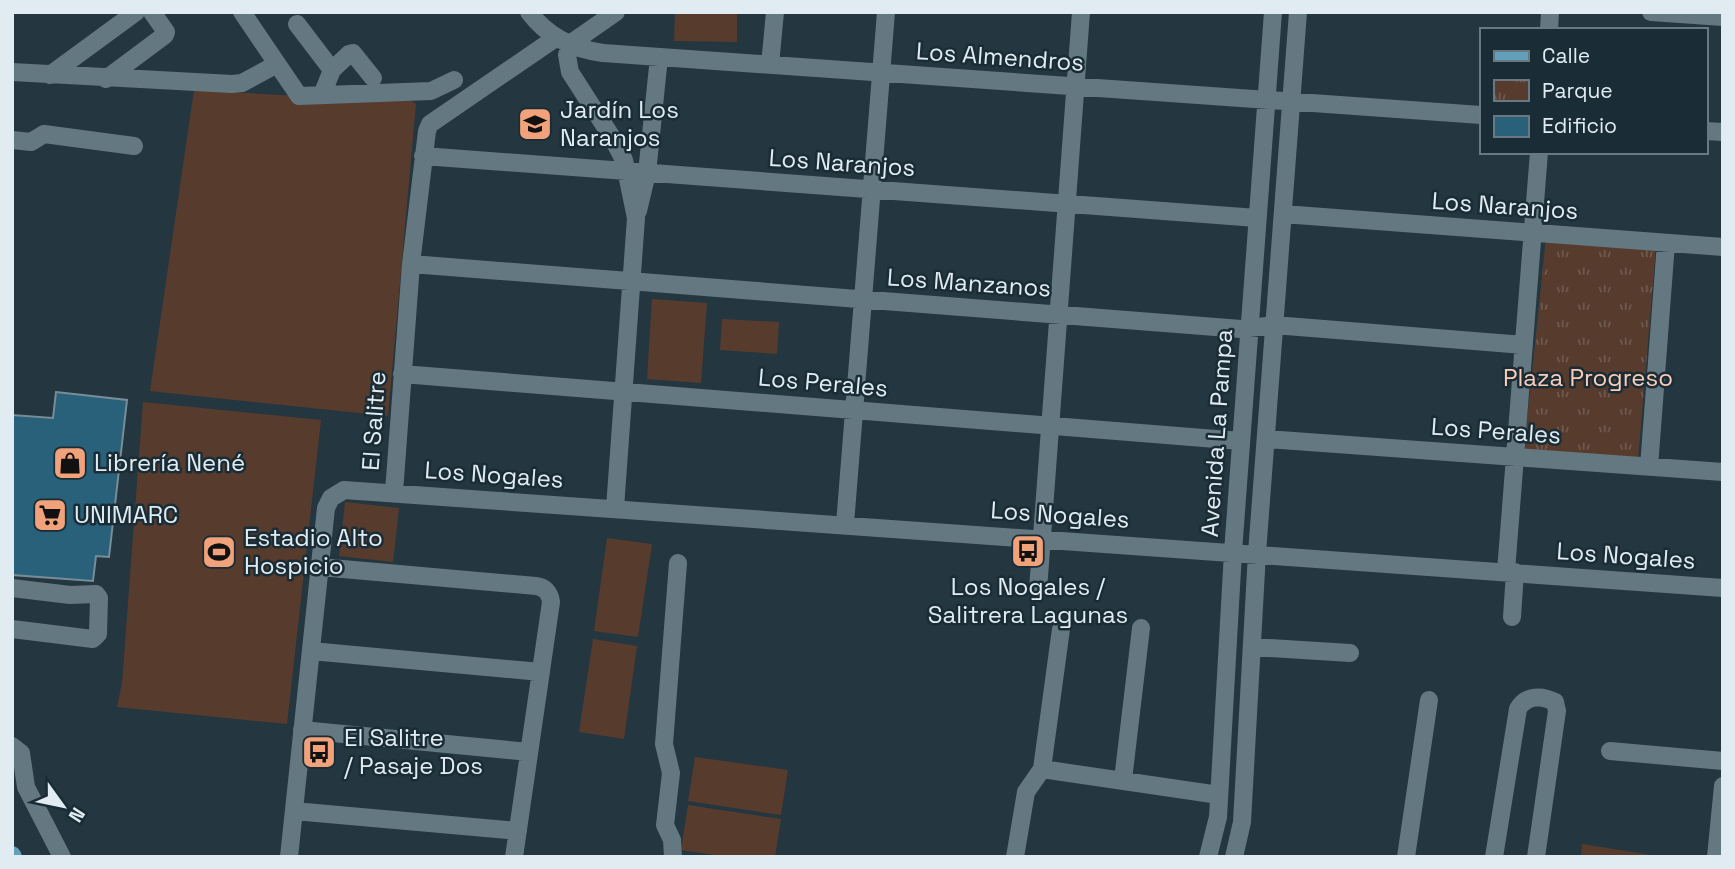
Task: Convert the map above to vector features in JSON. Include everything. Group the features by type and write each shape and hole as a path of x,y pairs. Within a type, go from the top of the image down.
{"street":[{"path":"50,75 136,12"},
{"path":"106,79 165,35 166,32 152,12"},
{"path":"242,12 299,96 431,91 454,80"},
{"name":"Los Almendros","path":"529,12 563,41 603,53 1480,116"},
{"name":"El Salitre","path":"289,857 327,509 331,498 339,491 349,489 394,492 411,264 427,131 430,124 563,41 616,12"},
{"path":"770,65 775,12"},
{"path":"845,524 886,12"},
{"path":"1038,590 1081,12"},
{"name":"Avenida La Pampa","path":"1208,857 1218,817 1233,552 1273,12"},
{"name":"Avenida La Pampa","path":"1234,857 1242,822 1257,553 1298,12"},
{"path":"1651,12 1723,18"},
{"path":"297,24 332,70"},
{"path":"563,41 570,72 613,139 628,171 636,218"},
{"path":"322,95 332,70 349,54 353,53 373,78"},
{"path":"615,508 636,218 647,173 659,57"},
{"path":"12,72 232,84 242,83 277,64"},
{"path":"12,140 31,142 44,134 134,146"},
{"path":"1512,617 1510,572 1515,457 1539,154"},
{"name":"Los Naranjos","path":"423,156 1257,218"},
{"name":"Los Naranjos","path":"1283,214 1723,247"},
{"path":"1649,467 1666,243"},
{"name":"Los Manzanos","path":"411,264 1249,329 1275,325 1524,345"},
{"name":"Los Perales","path":"402,374 1241,441"},
{"name":"Los Perales","path":"1266,439 1723,472"},
{"name":"Los Nogales","path":"394,492 1723,588"},
{"path":"673,857 672,840 665,825 671,773 664,744 678,563"},
{"path":"320,567 536,586 547,591 551,601 514,857"},
{"path":"12,588 70,595 96,594 99,598 98,635 93,639 12,629"},
{"path":"1123,780 1141,628"},
{"path":"1015,857 1026,792 1042,769 1061,629"},
{"path":"1252,647 1350,653"},
{"path":"311,650 541,672"},
{"path":"1494,857 1518,709 1522,702 1530,697 1547,698 1555,702 1557,711 1536,857"},
{"path":"1406,857 1429,699"},
{"path":"302,730 529,752"},
{"path":"12,746 21,753 26,787 62,857"},
{"path":"1610,751 1723,761"},
{"path":"1042,769 1219,795"},
{"path":"1716,857 1723,786"},
{"path":"294,811 517,831"}],"green space":[{"path":"675,12 737,12 737,42 674,41"},
{"path":"194,90 299,96 404,96 416,104 388,416 150,391"},
{"name":"Plaza Progreso","path":"1546,238 1656,247 1638,460 1524,450"},
{"path":"652,299 707,303 701,383 647,379"},
{"path":"722,319 779,322 777,354 720,350"},
{"name":"Estadio Alto Hospicio","path":"143,402 321,420 287,724 117,707 122,683"},
{"path":"345,502 399,508 393,562 339,556"},
{"path":"607,538 652,544 638,637 594,631"},
{"path":"593,639 637,646 624,739 579,732"},
{"path":"695,757 788,770 781,815 688,801"},
{"path":"688,805 781,819 775,857 728,857 681,850"},
{"path":"1582,844 1664,857 1581,857"}],"building":[{"path":"56,392 127,400 109,557 96,556 93,581 12,575 12,415 53,418"}],"place":[{"name":"Jardín Los Naranjos","path":"535,124"},
{"name":"Librería Nené","path":"70,463"},
{"name":"UNIMARC","path":"50,515"},
{"name":"Los Nogales / Salitrera Lagunas","path":"1028,551"},
{"name":"Estadio Alto Hospicio","path":"219,552"},
{"name":"El Salitre / Pasaje Dos","path":"319,752"}]}
